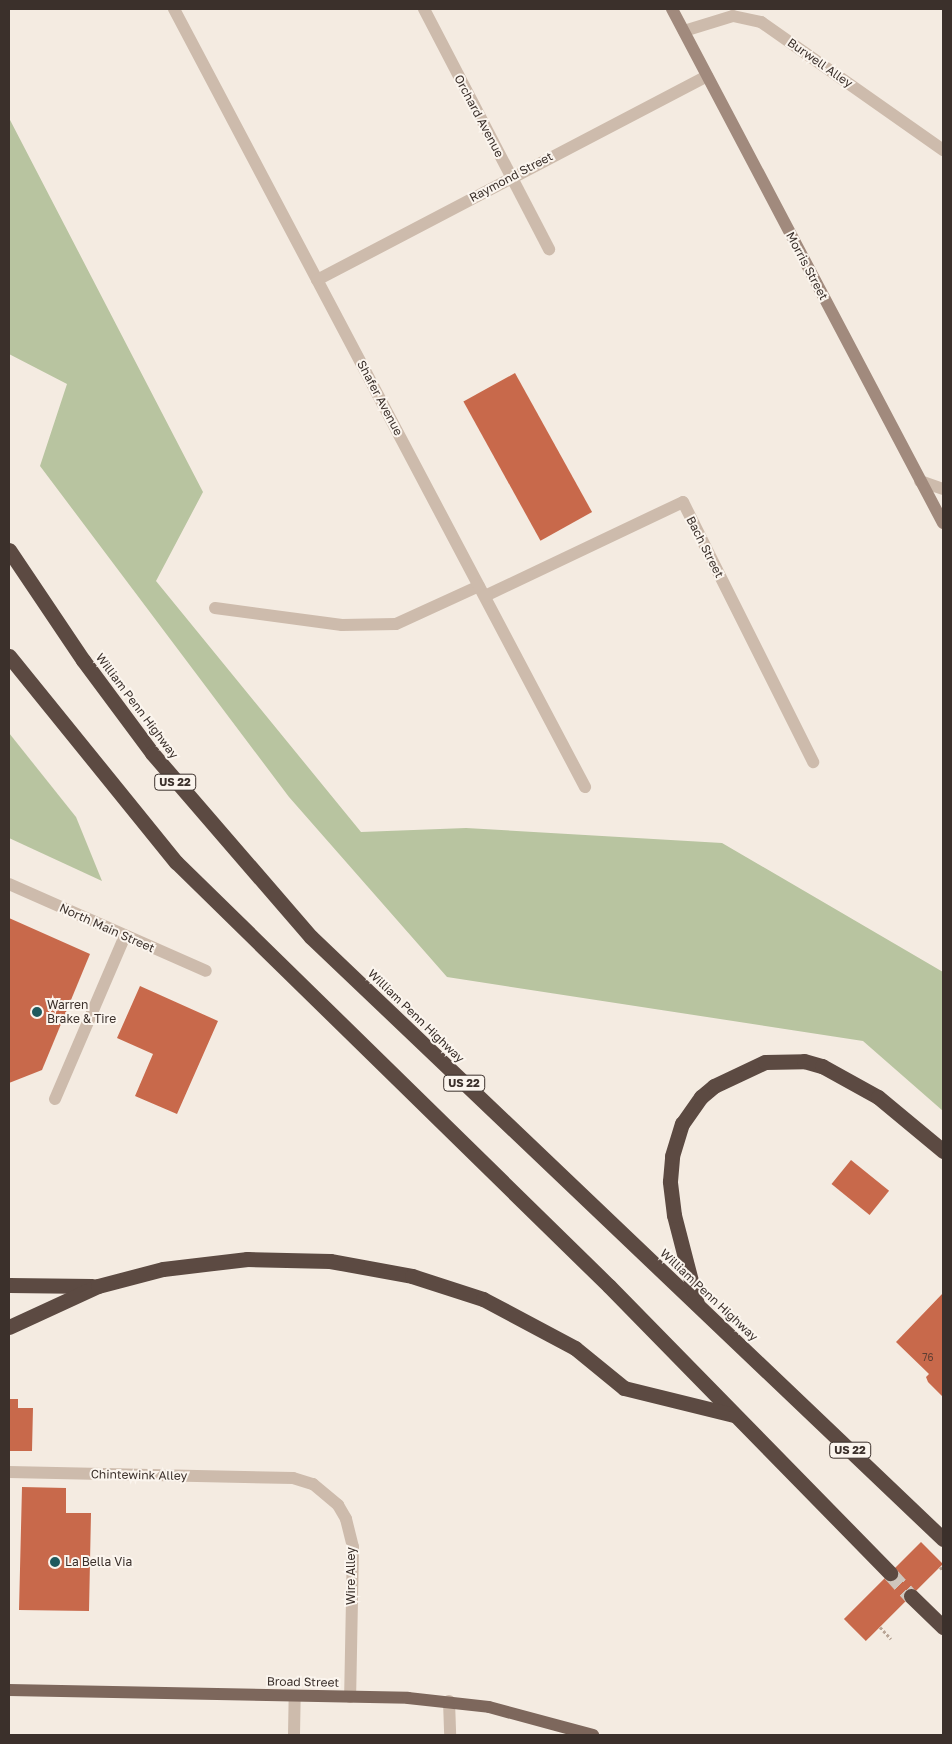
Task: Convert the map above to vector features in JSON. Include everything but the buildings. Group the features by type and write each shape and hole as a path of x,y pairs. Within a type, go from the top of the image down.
{"highway":[{"name":"William Penn Highway","path":"9,550 122,714 270,893 361,985 943,1539"},
{"path":"9,656 176,862 609,1286 890,1573"},
{"path":"697,1304 674,1215 670,1181 672,1156 682,1124 702,1097 714,1086 765,1062 804,1061 822,1066 878,1097 943,1151"},
{"path":"9,1326 98,1286 163,1269 247,1258 322,1260 372,1267 450,1287 517,1315 575,1348 624,1388 734,1415"},
{"path":"9,1285 98,1286"},
{"path":"912,1596 943,1627"}],"main road":[{"name":"Broad Street","path":"9,1690 350,1697 449,1701 526,1715 593,1735"}],"street":[{"name":"Shafer Avenue","path":"174,9 585,787"},
{"name":"Orchard Avenue","path":"424,9 549,249"},
{"name":"Morris Street","path":"672,9 943,523"},
{"name":"Burwell Alley","path":"684,31 733,16 761,22 943,150"},
{"name":"Raymond Street","path":"317,280 511,176 707,76"},
{"path":"920,481 943,489"},
{"name":"Bach Street","path":"482,591 682,502 813,762"},
{"path":"215,608 342,625 396,624 482,591"},
{"name":"North Main Street","path":"9,884 206,971"},
{"path":"55,1099 125,936"},
{"name":"Chintewink Alley","path":"9,1472 270,1477"},
{"name":"Wire Alley","path":"270,1477 293,1478 313,1484 338,1505 346,1519 353,1547 350,1697"},
{"path":"294,1735 295,1696"},
{"path":"449,1701 450,1735"}],"path":[{"path":"880,1627 891,1639"}],"green space":[{"path":"9,118 203,492 156,581 361,832 466,828 722,843 943,972 943,1111 863,1041 447,977 289,797 40,466 67,384 9,354"},
{"path":"9,733 76,817 102,881 9,838"}],"tunnel":[{"path":"890,1573 911,1596"}],"place":[{"name":"Warren Brake & Tire","path":"37,1012"},
{"name":"La Bella Via","path":"55,1562"}]}
